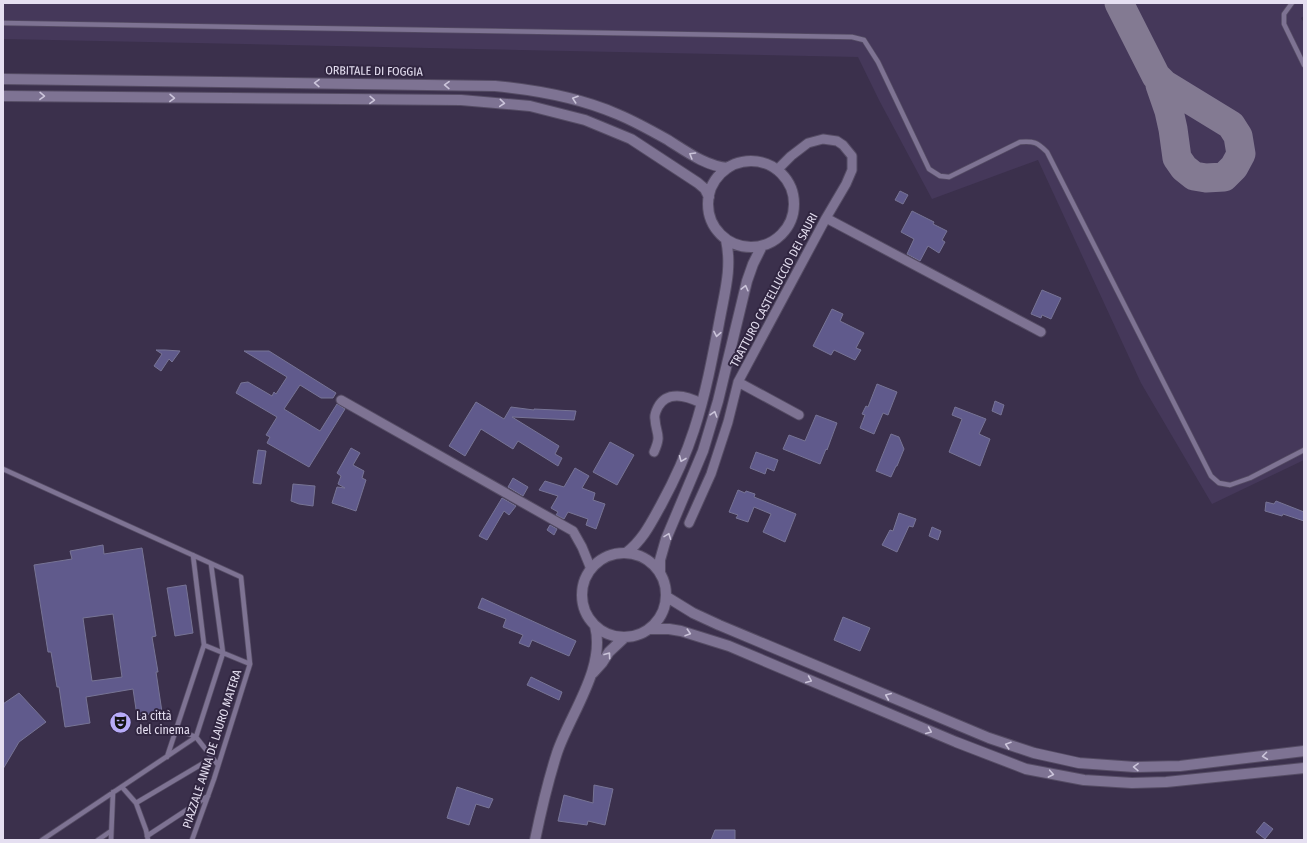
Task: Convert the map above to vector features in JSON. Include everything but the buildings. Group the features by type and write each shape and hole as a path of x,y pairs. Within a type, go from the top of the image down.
{"main road":[{"name":"ORBITALE DI FOGGIA","path":"3,79 488,85 528,89 568,97 617,114 658,134 710,165 728,168"},
{"path":"3,96 462,100 530,106 585,120 631,139 698,183 705,189 709,197"},
{"path":"753,161 766,164 777,170 787,180 793,192 795,206 792,219 785,231 775,241 751,248 739,246 726,240 719,233 712,222 708,210 712,186 719,175 728,168 740,163 753,161"},
{"path":"626,553 636,545 648,530 670,487 694,430 713,356 728,278 729,262 726,240"},
{"path":"660,573 660,560 666,539 703,451 718,401 747,280 762,246"},
{"path":"626,553 637,555 646,559 654,565 660,573 665,585 667,597 664,610 650,629 638,635 626,637 615,636 604,633 589,619 585,611 582,597 585,579 591,569 598,562 616,554 626,553"},
{"path":"667,597 693,613 719,625 989,738 1034,753 1079,762 1135,767 1180,766 1304,751"},
{"path":"535,840 557,754 567,728 592,674 598,643 595,626"},
{"path":"650,629 669,629 681,631 729,646 956,742 1026,769 1084,780 1132,783 1166,782 1304,768"},
{"path":"592,674 609,652 626,637"}],"street":[{"name":"TRATTURO CASTELLUCCIO DEI SAURI","path":"689,523 710,474 728,422 738,382 826,218 846,184 852,170 852,156 843,145 837,141 823,139 808,143 791,156 777,170"},
{"path":"826,218 1041,332"},
{"path":"738,382 799,415"},
{"path":"654,452 659,436 654,418 660,402 670,396 681,395 692,398 701,403"},
{"path":"341,400 573,531 582,546 591,569"}],"lane":[{"path":"1292,3 1284,14 1284,24 1304,65"},
{"path":"3,23 852,37 864,40 878,62 929,169 940,176 949,177 1020,142 1031,141 1040,145 1047,152 1211,476 1219,483 1230,485 1250,478 1304,450"},
{"name":"PIAZZALE ANNA DE LAURO MATERA","path":"3,469 241,577 250,664 208,796 192,840"},
{"path":"167,757 204,645 193,556"},
{"name":"PIAZZALE ANNA DE LAURO MATERA","path":"42,840 196,737 223,653 211,564"},
{"path":"204,645 250,664"},
{"path":"176,729 196,737 218,765"},
{"path":"136,803 212,758"},
{"path":"122,787 136,803 148,838 208,796"},
{"path":"111,840 113,792"},
{"path":"98,840 111,831"}],"shaded area":[{"path":"3,3 1304,3 1304,16 1301,18 1304,23 1304,460 1212,504 1141,383 1038,160 932,199 879,100 858,57 3,39"}],"taxiway":[{"path":"1119,3 1156,76 1164,84 1231,125 1238,136 1241,154 1234,167 1224,177 1206,178 1194,176 1184,168 1177,158 1169,111 1160,85"}],"place":[{"name":"La città del cinema","path":"120,723"}]}
